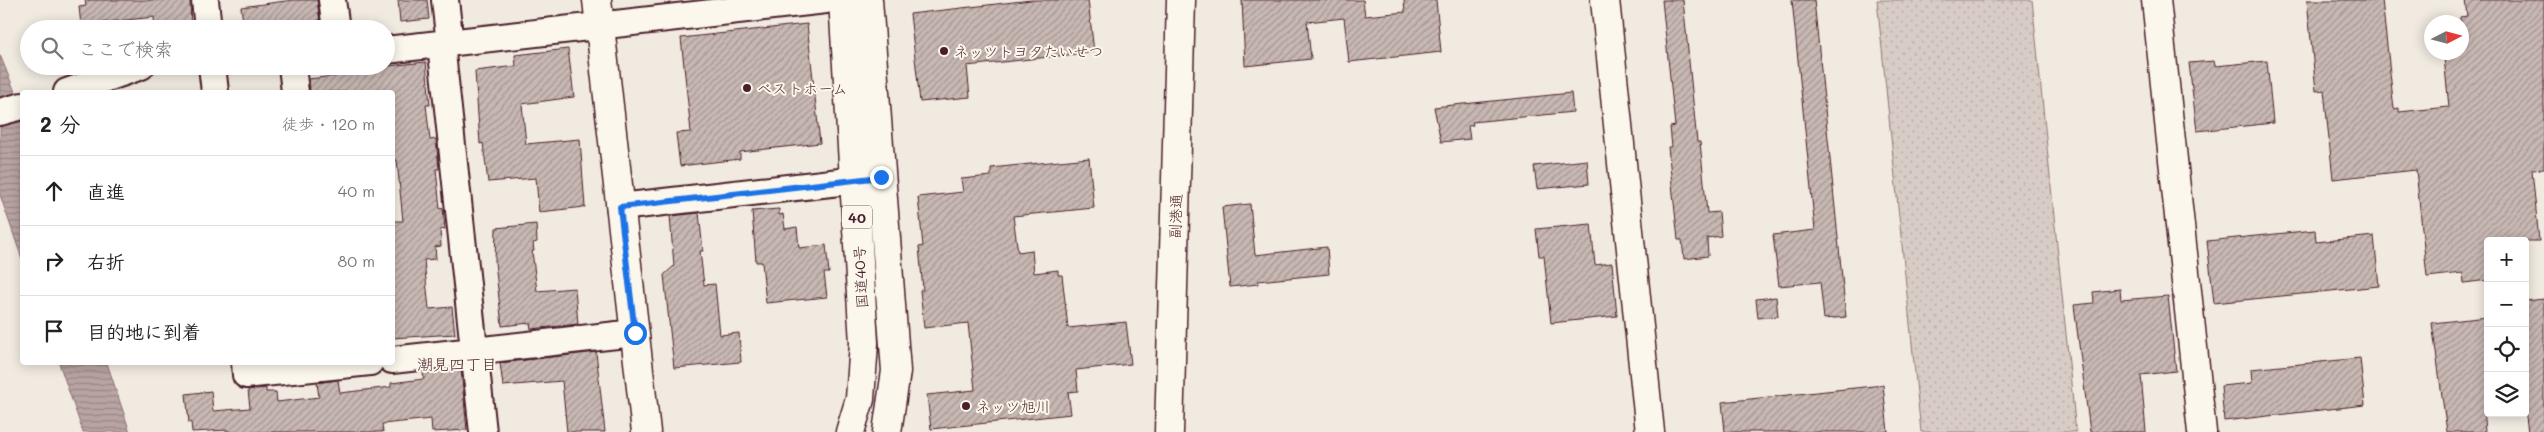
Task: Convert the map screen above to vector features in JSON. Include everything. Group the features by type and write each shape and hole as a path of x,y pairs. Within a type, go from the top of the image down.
{"main road":[{"name":"国道40号","path":"843,0 896,371 886,432"},
{"name":"国道40号","path":"850,432 860,399 864,351 868,178 868,0"},
{"name":"副港通","path":"1169,432 1181,0"},
{"path":"1605,0 1650,432"},
{"path":"2156,0 2202,432"},
{"path":"598,13 646,432"}],"street":[{"path":"204,0 207,20"},
{"path":"332,0 335,20"},
{"path":"445,0 446,44 483,432"},
{"path":"395,49 446,44 598,13 826,0"},
{"path":"73,90 115,75"},
{"path":"214,75 215,90"},
{"path":"293,75 295,90"},
{"path":"0,112 20,107"},
{"path":"620,207 868,178"},
{"path":"395,360 635,333"},
{"path":"245,365 246,375 329,365"}],"shaded area":[{"path":"1877,0 2032,0 2076,432 1921,432"},
{"path":"0,55 20,104 20,253 0,195"},
{"path":"60,365 108,365 130,432 83,432"}],"building":[{"path":"85,0 190,0 191,20 154,20 154,17 127,20 80,20 79,7 86,6"},
{"path":"293,0 317,0 320,20 243,20 241,7"},
{"path":"398,0 427,0 429,19 400,22"},
{"path":"1031,0 1088,0 1094,52 967,66 970,97 920,102 910,14"},
{"path":"1242,0 1363,0 1365,16 1405,12 1404,0 1436,0 1441,52 1349,62 1344,18 1307,22 1311,59 1245,66"},
{"path":"1662,0 1683,0 1697,142 1700,142 1707,213 1719,212 1721,236 1707,238 1708,256 1684,259 1682,240 1678,240 1668,147 1672,147 1670,127 1675,126"},
{"path":"1792,0 1814,0 1846,317 1824,319 1820,282 1779,286 1773,235 1815,230"},
{"path":"2307,0 2382,0 2394,109 2399,108 2399,112 2449,107 2444,60 2469,60 2469,15 2467,15 2465,0 2544,0 2544,169 2532,170 2539,241 2529,241 2529,237 2484,237 2484,280 2464,283 2463,273 2427,277 2416,170 2333,179 2324,90 2316,91"},
{"path":"807,24 820,143 740,152 740,159 680,166 676,133 691,132 681,38"},
{"path":"568,49 574,97 522,104 526,144 580,139 585,207 539,212 536,178 488,182 483,143 480,144 475,71 516,66 515,55"},
{"path":"2214,61 2215,66 2267,61 2273,123 2197,131 2189,63"},
{"path":"426,62 430,105 426,105 430,140 436,139 439,169 436,169 440,209 443,208 445,229 440,230 441,246 435,247 436,259 424,260 429,309 452,307 455,334 395,338 395,221 403,221 397,160 395,160 395,90 310,90 309,79 344,75 395,75 395,65"},
{"path":"1571,93 1573,112 1472,122 1473,125 1468,126 1470,139 1441,142 1434,107"},
{"path":"1089,158 1094,208 1013,216 1018,252 1032,250 1034,273 1058,270 1058,275 1062,275 1068,328 1126,322 1131,364 1076,370 1078,391 1068,392 1071,414 931,429 927,395 975,390 968,323 924,328 920,290 923,290 919,247 923,246 918,197 963,192 961,179 991,176 991,168"},
{"path":"1587,160 1589,184 1537,189 1534,166"},
{"path":"1250,204 1255,255 1327,247 1329,274 1258,281 1258,284 1230,287 1222,207"},
{"path":"779,209 779,215 783,214 785,229 797,227 799,248 826,245 829,273 824,273 827,297 766,303 762,262 756,262 752,211"},
{"path":"699,213 703,251 700,251 704,285 715,284 720,335 739,333 741,362 674,368 664,275 674,266 670,216"},
{"path":"536,224 537,242 533,243 534,251 532,251 537,291 575,288 578,324 531,329 530,323 502,326 495,262 496,228"},
{"path":"1591,224 1595,265 1612,263 1617,316 1551,323 1544,256 1539,256 1536,229"},
{"path":"2315,230 2316,242 2374,236 2379,286 2214,303 2207,241"},
{"path":"2120,289 2121,300 2168,296 2176,371 2141,375 2146,432 2090,432 2074,305 2094,303 2093,292"},
{"path":"1776,297 1778,316 1758,318 1756,299"},
{"path":"2544,299 2544,432 2528,432 2526,417 2529,417 2529,301"},
{"path":"2484,317 2483,408 2485,432 2447,432 2432,323"},
{"path":"596,352 605,432 567,432 562,381 503,386 500,363"},
{"path":"2360,358 2365,405 2224,421 2221,386 2252,383 2251,369"},
{"path":"461,369 467,430 432,432 431,419 382,424 383,432 228,432 228,430 192,432 191,422 189,423 186,394 211,391 213,411 250,408 248,390 266,388 266,392 276,392 277,402 319,397 317,383 338,380 340,393 391,387 391,383 424,379 423,373"},
{"path":"1883,385 1888,432 1725,432 1722,402"}],"place":[{"name":"ネッツトヨタたいせつ","path":"944,51"},
{"name":"ベストホーム","path":"747,88"},
{"name":"ネッツ旭川","path":"966,406"}],"district":[{"name":"潮見四丁目","path":"457,363"}],"route":[{"path":"635,333 620,207 881,177"}]}
